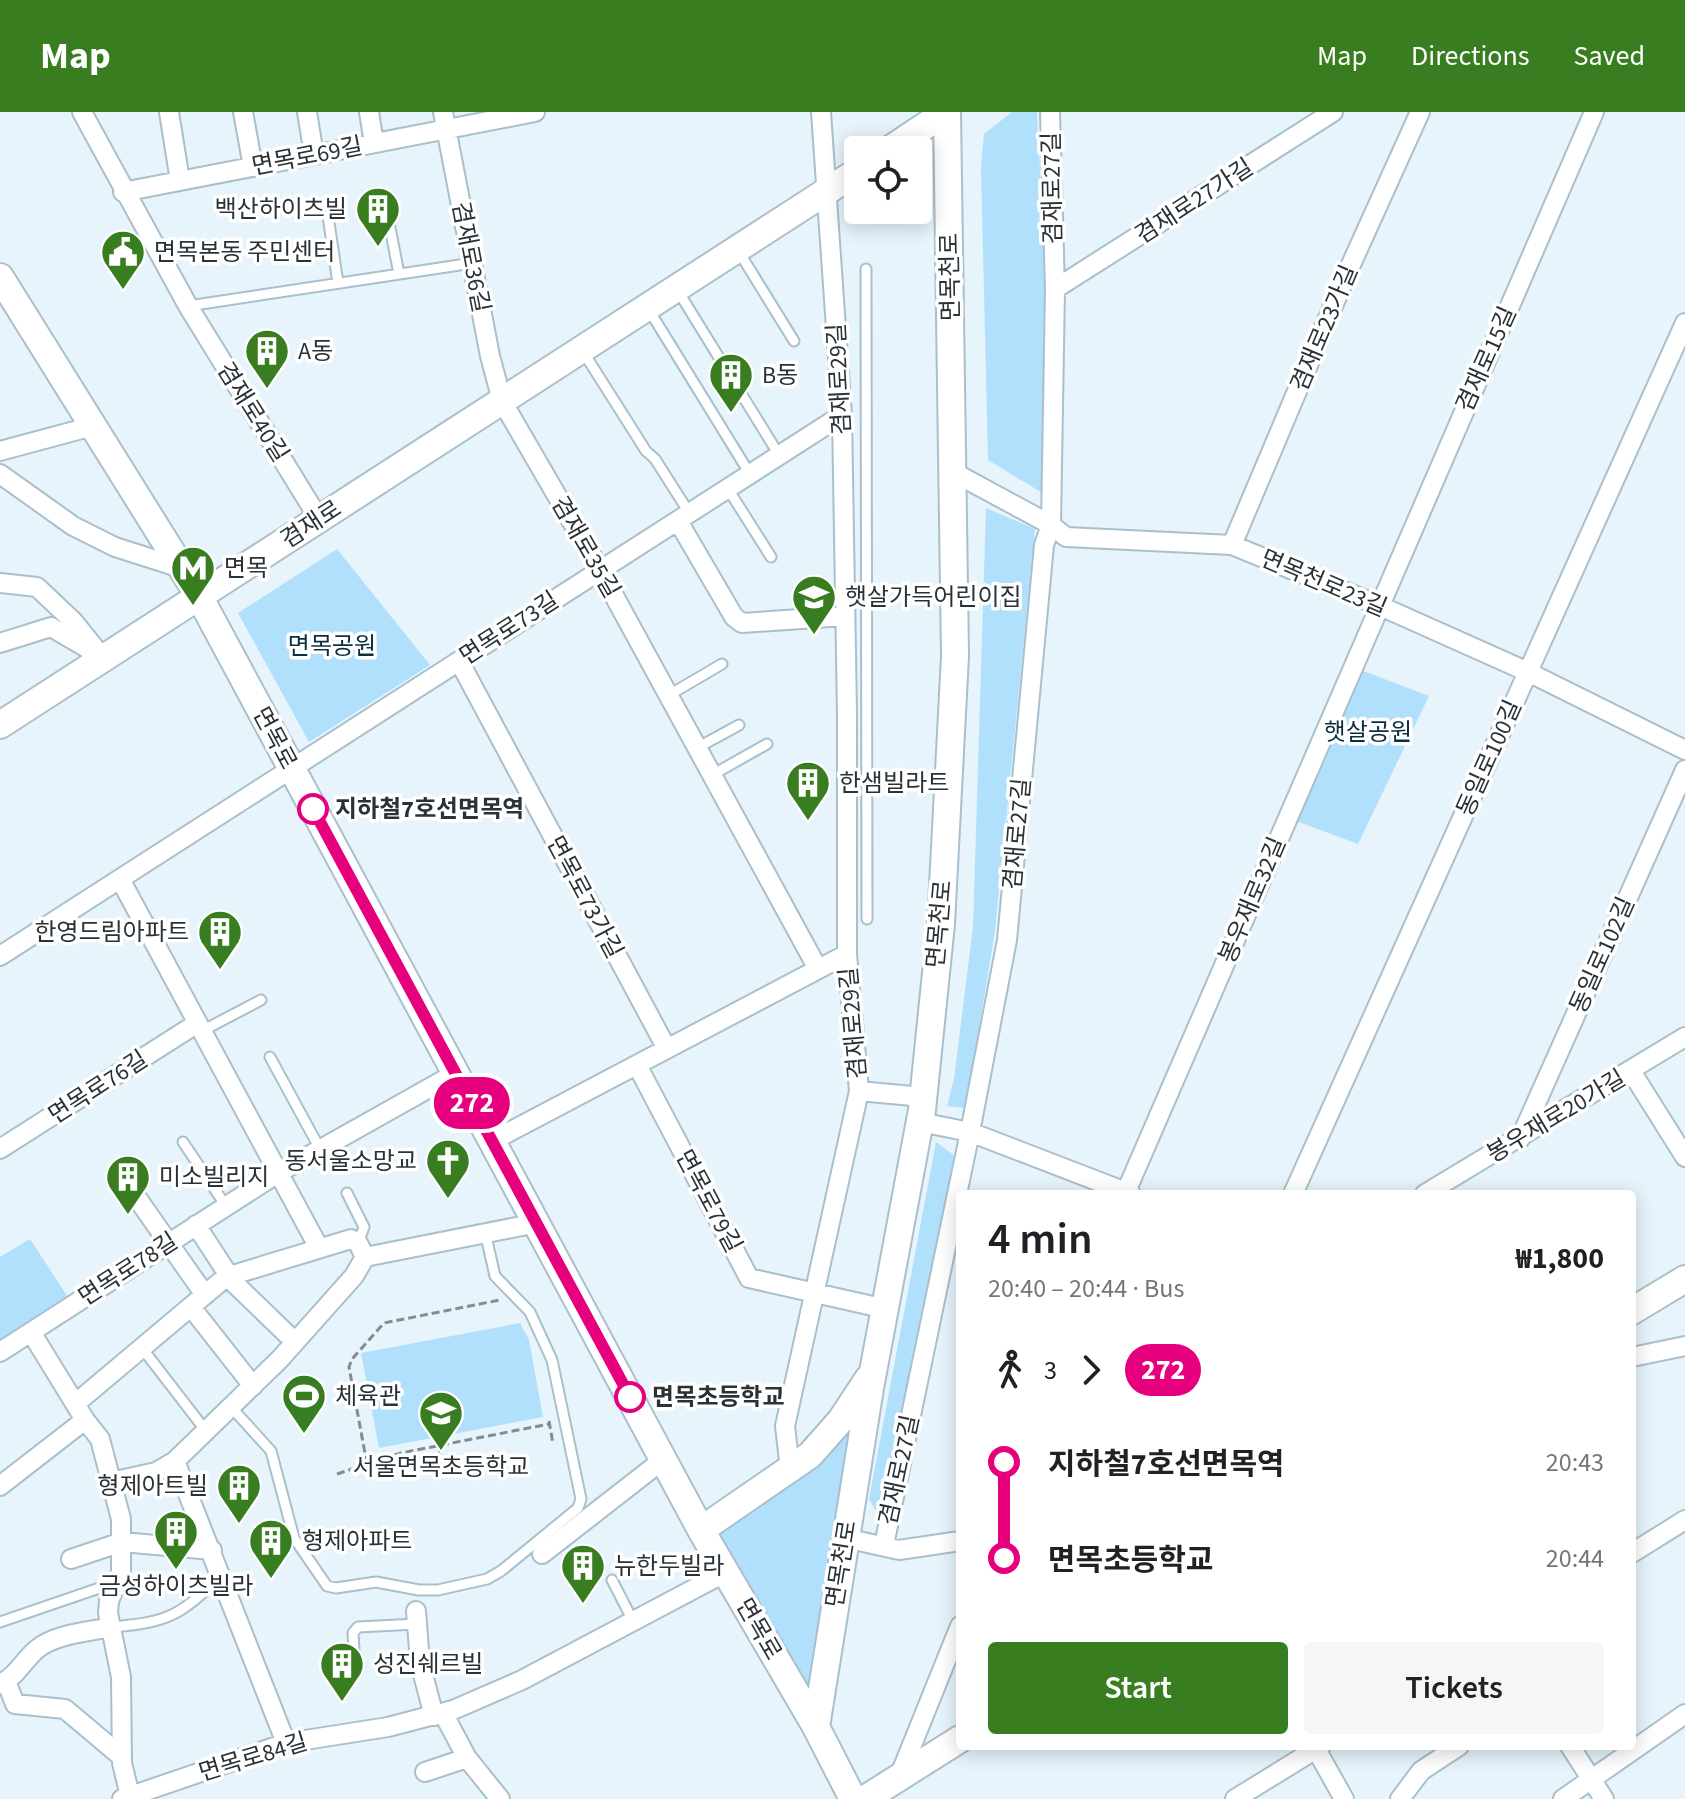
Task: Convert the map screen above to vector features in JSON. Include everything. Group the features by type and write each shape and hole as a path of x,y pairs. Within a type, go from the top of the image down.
{"main road":[{"path":"910,136 947,112"},
{"name":"면목천로","path":"816,1727 845,1538 921,1109 941,924 955,656 947,112"},
{"name":"겸재로","path":"0,725 844,180"},
{"name":"면목로","path":"0,277 199,596 701,1530 816,1727 853,1799"},
{"path":"1636,1309 1685,1279"},
{"path":"701,1530 810,1455 841,1420 874,1369"},
{"path":"865,1799 956,1741"}],"street":[{"name":"겸재로40길","path":"82,112 188,306 319,519"},
{"path":"169,112 180,181"},
{"path":"243,112 253,167"},
{"path":"307,112 314,155"},
{"path":"369,112 374,143"},
{"name":"면목로69길","path":"123,192 374,143 445,121 535,112"},
{"name":"겸재로29길","path":"790,1469 785,1426 859,1091 847,954 842,415 821,112"},
{"name":"겸재로27길","path":"958,1190 1007,940 1044,545 1051,525 1055,289 1050,112"},
{"name":"겸재로27가길","path":"1055,289 1333,112"},
{"name":"겸재로23가길","path":"1232,545 1344,280 1420,112"},
{"name":"겸재로15길","path":"1378,605 1594,112"},
{"name":"겸재로36길","path":"445,121 490,356 502,401"},
{"name":"동일로100길","path":"1295,1190 1685,323"},
{"name":"겸재로35길","path":"502,401 600,570 818,969"},
{"name":"면목로73길","path":"0,956 842,415"},
{"path":"0,451 93,426"},
{"name":"면목천로23길","path":"953,472 1051,525 1066,537 1232,545 1378,605 1528,672 1685,750"},
{"path":"0,474 73,526 115,547 181,568"},
{"path":"684,517 734,617 742,623 845,616"},
{"path":"0,583 37,587 74,622 102,657"},
{"name":"봉우재로32길","path":"1128,1190 1378,605"},
{"path":"0,643 51,627 102,657"},
{"name":"면목로73가길","path":"459,661 667,1049"},
{"name":"동일로102길","path":"1520,1139 1685,770"},
{"path":"120,879 319,1248"},
{"path":"492,1141 847,954"},
{"name":"면목로76길","path":"0,1149 198,1028"},
{"name":"봉우재로20가길","path":"1432,1190 1685,1037"},
{"name":"면목로79길","path":"637,1065 749,1278 815,1292"},
{"path":"1631,1071 1685,1157"},
{"name":"면목로78길","path":"0,1352 278,1173 456,1073"},
{"path":"859,1091 921,1109 970,1132 1119,1190"},
{"path":"123,1178 169,1243 198,1301 253,1386"},
{"name":"겸재로27길","path":"884,1545 956,1199"},
{"path":"362,1250 537,1223"},
{"path":"196,1225 229,1276 295,1342"},
{"path":"0,1486 80,1412 142,1348 229,1276 351,1239 362,1250"},
{"path":"111,1482 156,1472 175,1461 253,1386 354,1276 362,1250"},
{"path":"815,1292 886,1309"},
{"path":"31,1332 100,1439 121,1519 119,1581 108,1605 121,1677 126,1798"},
{"path":"1636,1356 1685,1346"},
{"path":"542,1554 664,1459"},
{"path":"175,1461 286,1743"},
{"path":"1636,1551 1685,1520"},
{"path":"845,1538 899,1550 956,1542"},
{"path":"71,1559 122,1542 212,1550"},
{"name":"면목로84길","path":"126,1798 286,1743 388,1727 438,1715 522,1680 726,1572"},
{"path":"416,1618 420,1663 438,1715 500,1799"},
{"path":"111,1627 44,1644 3,1683 15,1704 65,1709 122,1757"},
{"path":"899,1777 956,1636"},
{"path":"1636,1748 1685,1714"},
{"path":"1235,1799 1259,1793 1315,1750"},
{"path":"1319,1750 1344,1799"},
{"path":"1400,1799 1421,1771 1453,1750"},
{"path":"1577,1750 1604,1799"},
{"path":"1563,1799 1634,1750"},
{"path":"425,1772 467,1758"}],"lane":[{"path":"386,207 399,274"},
{"path":"328,216 338,283"},
{"path":"737,249 794,341"},
{"path":"188,306 473,263"},
{"path":"866,269 867,919"},
{"path":"676,288 779,455"},
{"path":"647,307 750,474"},
{"path":"582,349 646,451 655,459 684,517"},
{"path":"728,489 771,557"},
{"path":"669,695 722,664"},
{"path":"847,714 867,715"},
{"path":"697,748 739,725"},
{"path":"712,775 767,744"},
{"path":"198,1028 261,1000"},
{"path":"270,1057 320,1149"},
{"path":"183,1142 226,1206"},
{"path":"347,1193 364,1227 362,1250"},
{"path":"231,1407 271,1451 296,1542 327,1586 336,1588 376,1582 419,1590 438,1590 487,1579 501,1571 578,1508 581,1499 552,1360 536,1323 522,1303 495,1276 485,1232"},
{"path":"142,1348 206,1431"},
{"path":"111,1627 166,1619 187,1608 222,1575"},
{"path":"612,1580 633,1621"},
{"path":"0,1622 119,1581"},
{"path":"354,1650 353,1633 358,1627 416,1618"}],"path":[{"path":"367,1464 349,1367 352,1359 380,1326 391,1321 498,1300 522,1303"},
{"path":"337,1474 439,1445 549,1424"},
{"path":"439,1445 442,1466"}],"green space":[{"path":"1012,112 1037,112 1046,281 1044,494 988,460 981,168 984,134"},
{"path":"986,508 1035,529 995,931 966,1108 947,1106 954,1079 973,927"},
{"name":"면목공원","path":"337,549 430,665 309,742 238,613"},
{"name":"햇살공원","path":"1353,667 1429,696 1358,844 1288,818"},
{"path":"936,1142 959,1159 879,1516 869,1499"},
{"path":"30,1239 73,1305 0,1352 0,1257"},
{"path":"520,1323 529,1340 543,1417 379,1448 361,1353"},
{"path":"874,1369 816,1727 701,1530 790,1469"}],"bus line":[{"name":"272","path":"313,809 630,1397"}],"place":[{"name":"백산하이츠빌","path":"378,248"},
{"name":"면목본동 주민센터","path":"123,291"},
{"name":"A동","path":"267,390"},
{"name":"B동","path":"731,414"},
{"name":"면목","path":"193,607"},
{"name":"햇살가득어린이집","path":"814,636"},
{"name":"지하철7호선면목역","path":"313,809"},
{"name":"한샘빌라트","path":"808,822"},
{"name":"한영드림아파트","path":"220,971"},
{"name":"동서울소망교","path":"448,1200"},
{"name":"미소빌리지","path":"128,1216"},
{"name":"면목초등학교","path":"630,1397"},
{"name":"체육관","path":"304,1435"},
{"name":"서울면목초등학교","path":"441,1452"},
{"name":"형제아트빌","path":"239,1525"},
{"name":"금성하이츠빌라","path":"176,1571"},
{"name":"형제아파트","path":"271,1580"},
{"name":"뉴한두빌라","path":"583,1605"},
{"name":"성진쉐르빌","path":"342,1703"}]}
